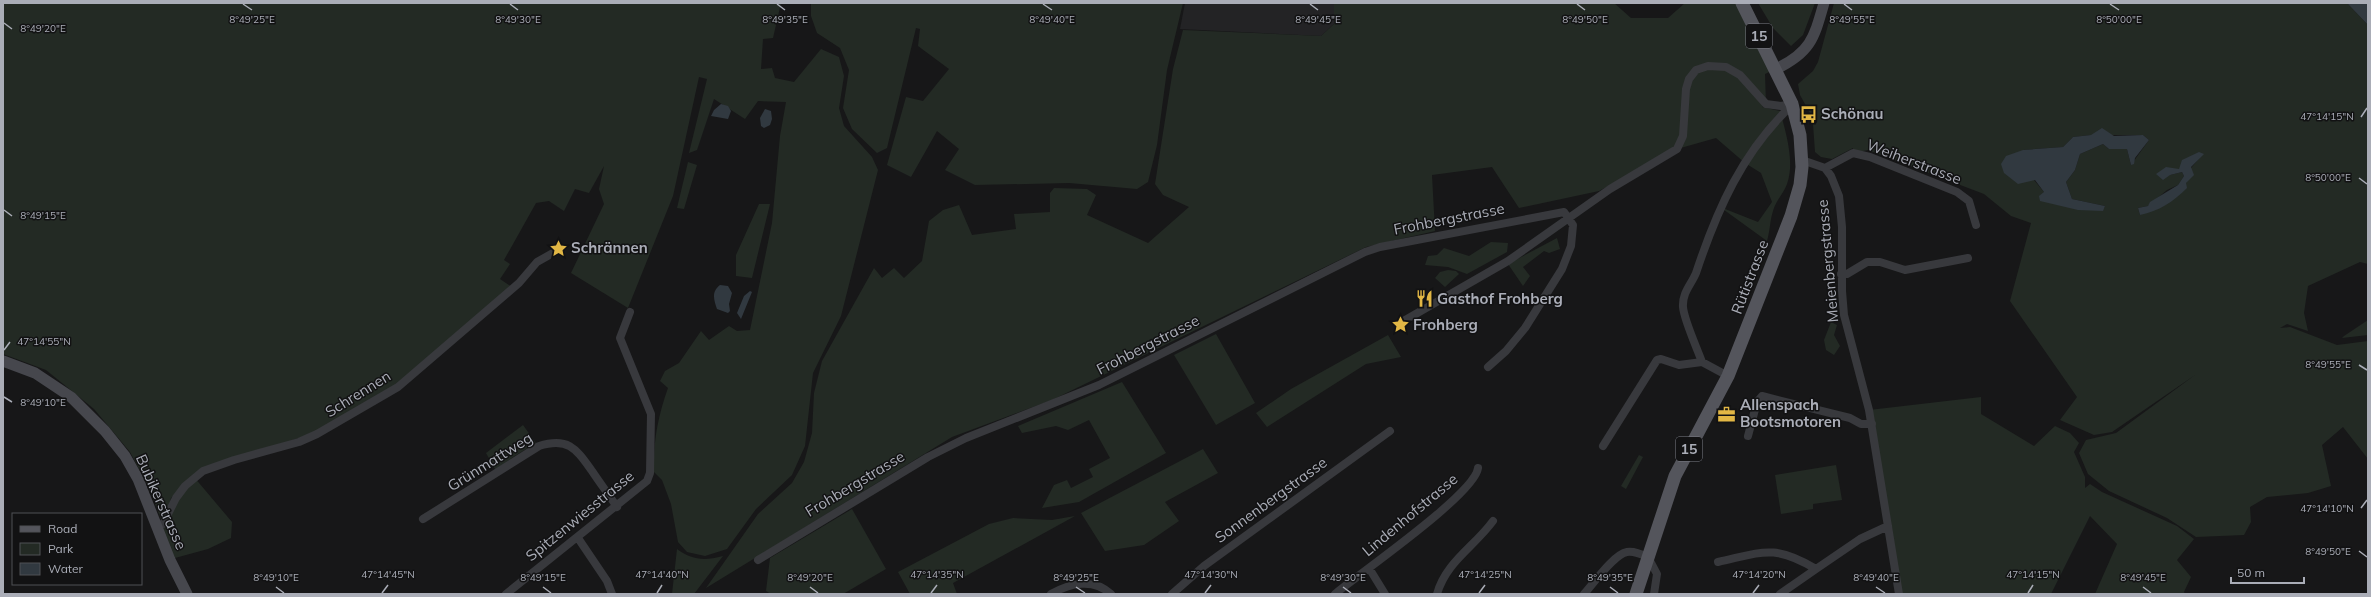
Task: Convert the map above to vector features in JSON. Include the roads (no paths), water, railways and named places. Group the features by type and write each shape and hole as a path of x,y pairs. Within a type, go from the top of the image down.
{"main road":[{"name":"Rütistrasse","path":"1636,594 1675,476 1728,376 1791,216 1800,186 1802,160 1800,135 1792,104 1742,3"}],"street":[{"path":"1776,69 1793,61 1809,45 1815,34 1824,3"},
{"path":"1400,323 1482,276 1570,218 1610,189 1678,149 1683,136 1686,89 1689,79 1696,70 1708,66 1726,67 1740,75 1766,104 1781,106 1792,104"},
{"path":"1702,362 1683,307 1685,292 1695,275 1720,207 1744,163 1777,119 1792,104"},
{"name":"Weiherstrasse","path":"1825,168 1853,153 1870,157 1957,192 1968,201 1976,225"},
{"path":"1802,160 1825,168"},
{"name":"Meienbergstrasse","path":"1825,168 1831,176 1839,196 1842,227 1841,274 1844,315 1872,424 1899,594"},
{"name":"Frohbergstrasse","path":"758,560 855,500 960,441 1099,385 1365,252 1380,247 1564,212 1570,218"},
{"path":"1488,367 1506,351 1525,328 1562,269 1568,258 1573,236 1573,225 1570,218"},
{"name":"Schrennen","path":"157,527 163,524 176,498 185,486 203,471 234,460 299,442 317,434 398,387 519,283 537,262 560,249"},
{"path":"1841,274 1847,274 1867,262 1880,262 1905,270 1968,258"},
{"name":"Spitzenwiesstrasse","path":"506,594 643,487 650,473 651,414 620,338 630,312"},
{"path":"1603,446 1657,360 1661,359 1679,365 1702,362 1728,376"},
{"name":"Bubikerstrasse","path":"3,361 49,381 71,398 105,431 125,456 134,473 180,584 187,594"},
{"path":"1748,436 1757,402 1762,396 1850,418 1861,424 1872,424"},
{"name":"Sonnenbergstrasse","path":"1172,594 1204,566 1390,431"},
{"name":"Grünmattweg","path":"423,519 539,446 555,442 567,445 580,453 617,506"},
{"name":"Lindenhofstrasse","path":"1335,594 1444,509 1474,480 1478,468"},
{"path":"1437,594 1441,579 1493,521"},
{"path":"1780,594 1860,539 1888,526"},
{"path":"578,538 607,581 612,594"},
{"path":"1584,594 1621,554 1634,552 1648,557 1657,574 1654,594"},
{"path":"1718,562 1772,552 1789,554 1816,569"},
{"path":"1369,568 1385,594"},
{"path":"1051,594 1073,585 1084,583 1096,585 1110,594"}],"water":[{"path":"2347,3 2368,3 2368,25"},
{"path":"721,104 728,106 731,111 728,119 711,116 714,110"},
{"path":"765,109 771,111 772,119 770,125 764,128 761,126 760,118"},
{"path":"2102,128 2114,136 2143,135 2149,140 2135,158 2134,164 2131,165 2127,149 2109,149 2103,144 2080,154 2075,170 2066,182 2072,199 2105,206 2103,211 2078,210 2040,201 2039,196 2044,192 2035,180 2018,184 2004,173 2001,164 2006,156 2023,150 2063,147 2073,137 2091,135"},
{"path":"2199,152 2204,154 2191,167 2194,175 2186,183 2187,188 2165,205 2140,215 2138,208 2148,206 2150,202 2178,185 2184,176 2182,172 2170,175 2163,180 2156,174 2166,167 2179,169 2182,160"},
{"path":"720,285 728,286 732,293 729,304 730,311 728,313 717,309 715,302 714,293"},
{"path":"750,291 752,292 741,319 737,313 744,296"}],"place":[{"name":"Schönau","path":"1808,114"},
{"name":"Schrännen","path":"558,248"},
{"name":"Gasthof Frohberg","path":"1424,299"},
{"name":"Frohberg","path":"1400,325"},
{"name":"Allenspach Bootsmotoren","path":"1727,414"}]}
